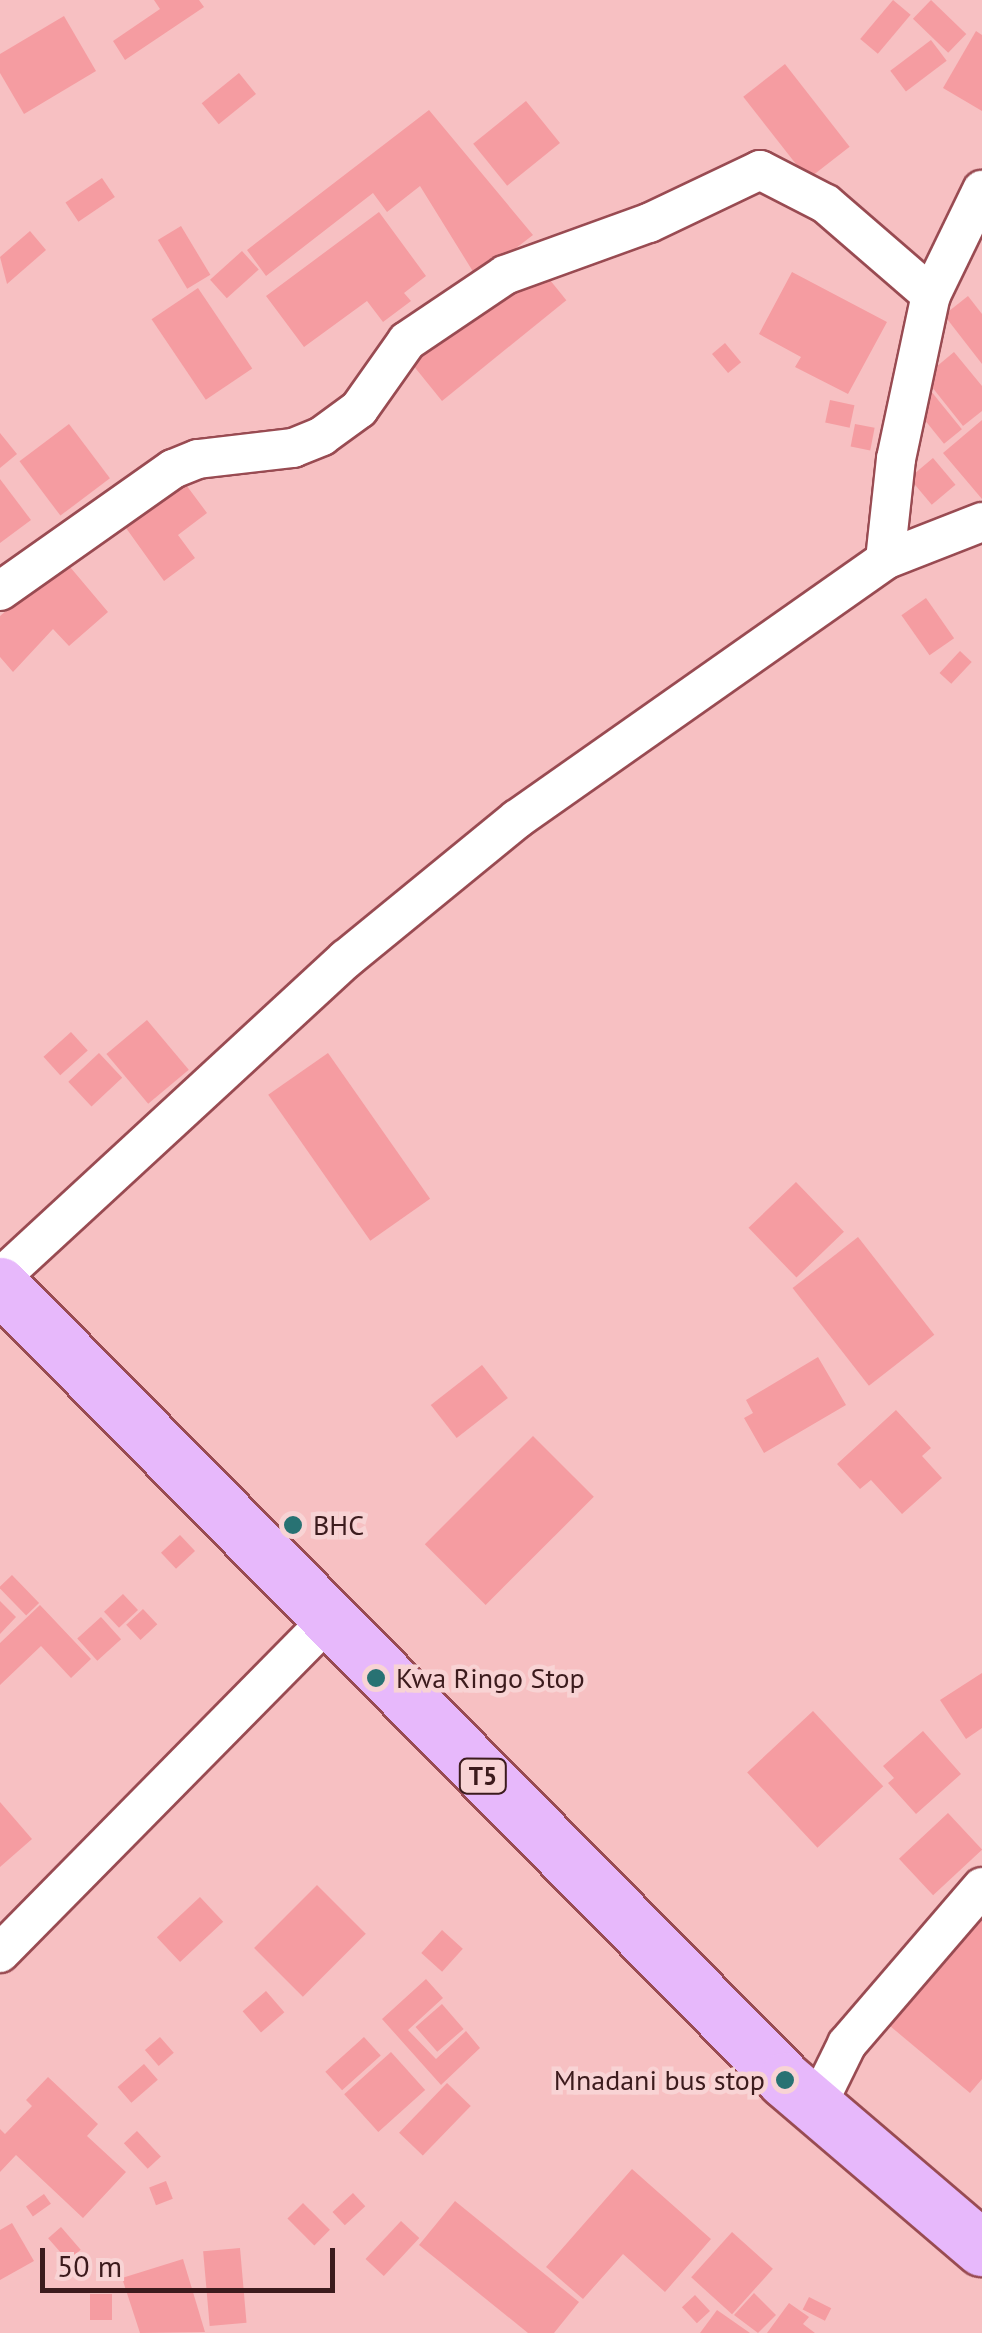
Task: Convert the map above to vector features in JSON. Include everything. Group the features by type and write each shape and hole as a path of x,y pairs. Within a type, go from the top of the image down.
{"highway":[{"name":"T5","path":"0,1282 328,1620 816,2107 982,2248"}],"street":[{"path":"0,591 173,468 198,459 292,448 322,436 359,409 408,341 505,275 649,223 760,170 826,204 931,295"},
{"path":"885,560 896,458 931,295 982,190"},
{"path":"0,1282 346,959 502,831 885,560 982,522"},
{"path":"0,1954 328,1620"},
{"path":"816,2107 847,2044 982,1887"}],"building":[{"path":"154,0 199,0 204,7 125,60 113,41 160,9"},
{"path":"893,0 911,15 878,54 860,39"},
{"path":"931,0 966,34 948,53 913,19"},
{"path":"64,16 96,71 24,114 0,73 0,54"},
{"path":"976,31 982,35 982,111 943,88"},
{"path":"931,40 947,61 906,91 890,71"},
{"path":"785,64 850,147 808,179 743,97"},
{"path":"239,73 256,94 219,124 202,103"},
{"path":"526,101 560,143 507,186 473,144"},
{"path":"429,110 533,235 477,278 420,186 387,212 373,193 266,276 247,250"},
{"path":"102,178 115,197 78,222 66,203"},
{"path":"379,212 426,276 404,293 411,301 383,322 367,301 304,347 266,296"},
{"path":"181,226 210,275 187,289 158,240"},
{"path":"30,231 46,250 7,284 0,257"},
{"path":"242,251 259,270 227,298 210,280"},
{"path":"533,259 566,300 442,401 409,360"},
{"path":"792,272 887,322 848,394 795,367 801,357 759,334"},
{"path":"198,288 252,368 206,400 152,319"},
{"path":"968,296 982,314 982,364 944,315"},
{"path":"725,343 741,362 728,373 712,354"},
{"path":"954,352 982,386 982,411 963,426 924,377"},
{"path":"926,385 962,429 944,444 908,399"},
{"path":"830,400 854,405 850,428 825,422"},
{"path":"982,420 982,499 943,453"},
{"path":"69,424 110,478 60,516 19,461"},
{"path":"855,424 875,428 870,450 851,447"},
{"path":"0,433 17,454 0,468"},
{"path":"933,458 955,485 932,505 909,478"},
{"path":"175,470 207,513 178,535 195,558 164,581 116,514"},
{"path":"0,479 31,520 0,543"},
{"path":"65,561 108,612 69,646 53,629 13,672 0,657 0,616"},
{"path":"926,598 954,638 930,655 901,615"},
{"path":"960,651 972,662 951,684 940,673"},
{"path":"147,1020 189,1070 148,1104 106,1054"},
{"path":"71,1032 88,1051 60,1075 44,1057"},
{"path":"99,1053 122,1078 91,1107 68,1082"},
{"path":"328,1053 430,1199 370,1241 268,1095"},
{"path":"796,1182 844,1232 796,1277 749,1228"},
{"path":"858,1237 934,1335 869,1386 793,1288"},
{"path":"818,1357 846,1405 764,1453 744,1418 753,1413 746,1400"},
{"path":"482,1365 508,1398 457,1438 431,1405"},
{"path":"896,1410 931,1448 922,1456 942,1478 902,1514 871,1480 860,1489 837,1464"},
{"path":"533,1436 594,1497 486,1605 425,1544"},
{"path":"180,1535 195,1551 176,1569 161,1553"},
{"path":"12,1575 39,1603 26,1616 0,1588"},
{"path":"123,1594 138,1610 119,1628 104,1612"},
{"path":"0,1601 16,1617 0,1634"},
{"path":"40,1605 91,1659 71,1678 41,1646 0,1685 0,1643"},
{"path":"143,1609 157,1624 141,1640 126,1625"},
{"path":"101,1617 121,1639 97,1661 77,1638"},
{"path":"982,1673 982,1728 966,1739 940,1700"},
{"path":"813,1711 883,1786 817,1848 747,1772"},
{"path":"923,1731 961,1774 916,1814 888,1783 894,1778 883,1766"},
{"path":"0,1802 32,1839 0,1867"},
{"path":"948,1813 982,1850 933,1895 899,1859"},
{"path":"317,1885 366,1934 303,1997 254,1948"},
{"path":"200,1897 223,1922 180,1962 157,1937"},
{"path":"982,1917 982,2079 970,2093 890,2026"},
{"path":"442,1930 463,1949 442,1972 421,1953"},
{"path":"426,1979 443,1998 408,2030 436,2059 466,2031 480,2048 441,2085 382,2019"},
{"path":"266,1991 284,2012 261,2032 243,2011"},
{"path":"442,2004 464,2029 437,2052 416,2027"},
{"path":"160,2037 174,2053 159,2066 145,2050"},
{"path":"364,2037 381,2056 342,2090 325,2072"},
{"path":"391,2052 425,2090 378,2132 344,2094"},
{"path":"144,2064 158,2080 131,2103 118,2087"},
{"path":"48,2077 98,2124 87,2136 126,2172 83,2218 16,2155 0,2172 0,2129 5,2134 32,2106 26,2100"},
{"path":"447,2083 471,2106 423,2156 399,2133"},
{"path":"137,2131 161,2157 148,2169 124,2143"},
{"path":"632,2169 711,2239 665,2292 623,2254 583,2299 546,2267"},
{"path":"166,2181 173,2199 156,2205 149,2187"},
{"path":"353,2193 365,2206 345,2225 333,2212"},
{"path":"44,2194 51,2204 33,2216 26,2207"},
{"path":"455,2201 579,2302 554,2333 528,2333 419,2245"},
{"path":"303,2203 330,2230 314,2245 287,2219"},
{"path":"401,2221 419,2238 384,2276 366,2259"},
{"path":"12,2223 34,2261 0,2280 0,2230"},
{"path":"61,2227 81,2250 68,2261 48,2238"},
{"path":"732,2232 773,2269 732,2314 691,2277"},
{"path":"240,2248 247,2323 210,2326 203,2251"},
{"path":"183,2259 205,2332 140,2333 122,2278"},
{"path":"754,2293 776,2315 758,2333 734,2315"},
{"path":"90,2294 112,2294 112,2320 90,2320"},
{"path":"695,2295 710,2311 697,2323 682,2307"},
{"path":"809,2297 831,2308 825,2321 803,2309"},
{"path":"789,2303 809,2317 803,2324 815,2333 767,2333"},
{"path":"717,2310 750,2333 700,2333"}],"place":[{"name":"BHC","path":"293,1525"},
{"name":"Kwa Ringo Stop","path":"376,1678"},
{"name":"Mnadani bus stop","path":"785,2080"}]}
